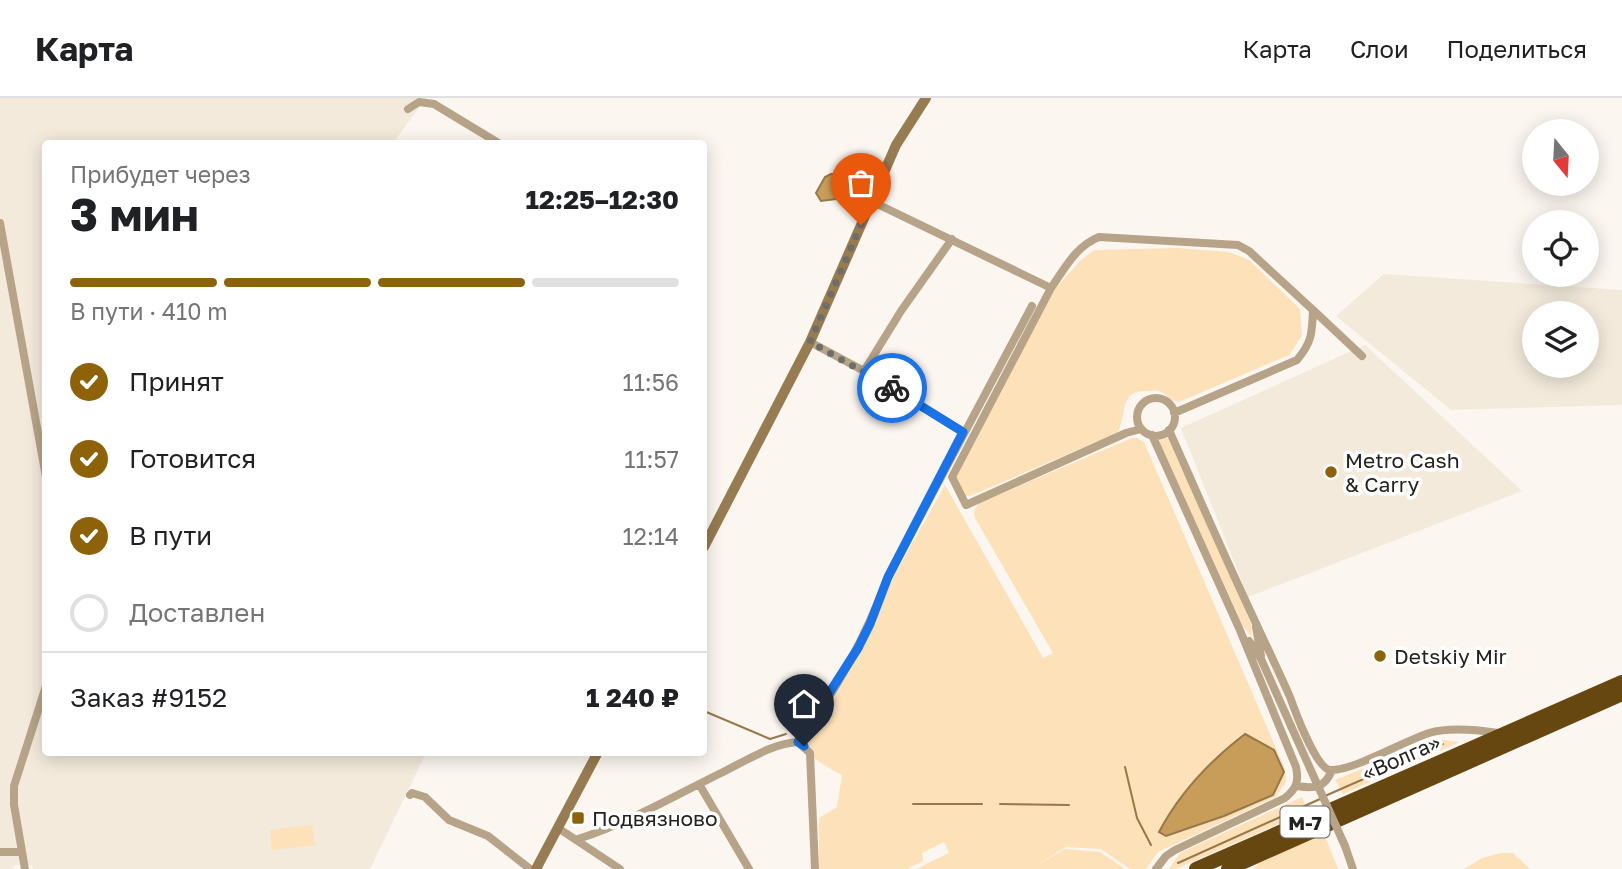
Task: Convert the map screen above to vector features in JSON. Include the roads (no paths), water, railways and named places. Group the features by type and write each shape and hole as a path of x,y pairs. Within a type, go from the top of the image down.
{"highway":[{"name":"«Волга»","path":"1196,869 1622,682"},
{"name":"«Волга»","path":"1228,869 1622,694"}],"main road":[{"path":"707,541 810,342 896,145 926,98"},
{"path":"536,869 596,756"}],"street":[{"path":"408,110 419,102 434,104 493,140"},
{"path":"871,201 1052,288"},
{"path":"0,223 42,455"},
{"path":"1141,429 1126,433 966,505 952,477 1052,288 1077,250 1099,237 1238,245 1249,251 1362,356"},
{"path":"864,371 901,311 952,239"},
{"path":"578,839 606,830 785,744 798,742 858,648 888,577 1032,306"},
{"path":"1174,413 1297,360 1307,348 1312,335 1313,310"},
{"path":"810,342 864,371 963,432"},
{"path":"1151,398 1163,399 1172,407 1174,413 1173,425 1158,436 1141,429 1138,423 1137,411 1151,398"},
{"path":"1169,430 1266,640 1319,763 1324,768 1332,770 1431,733 1484,731 1505,734"},
{"path":"1152,435 1239,628 1296,767 1297,786 1279,802 1175,850 1166,856 1156,869"},
{"path":"1255,621 1261,659"},
{"path":"1239,628 1261,659 1345,845 1353,869"},
{"path":"25,869 14,805 14,786 42,698"},
{"path":"798,742 810,753 816,869"},
{"path":"1297,786 1313,789 1319,787 1329,779 1332,770"},
{"path":"699,784 749,869"},
{"path":"410,795 412,793 425,797 449,820 488,836 530,869"},
{"path":"558,828 620,869"},
{"path":"0,852 22,852"},
{"path":"1248,869 1257,855"}],"waterway":[{"path":"707,712 770,739 786,734"},
{"path":"1325,796 1443,744"},
{"path":"1125,767 1137,818 1151,845"},
{"path":"1178,863 1320,799"},
{"path":"913,804 982,804"},
{"path":"1000,804 1069,805"}],"place":[{"name":"Metro Cash & Carry","path":"1331,472"},
{"name":"Detskiy Mir","path":"1380,656"},
{"name":"Подвязново","path":"578,818"}]}
